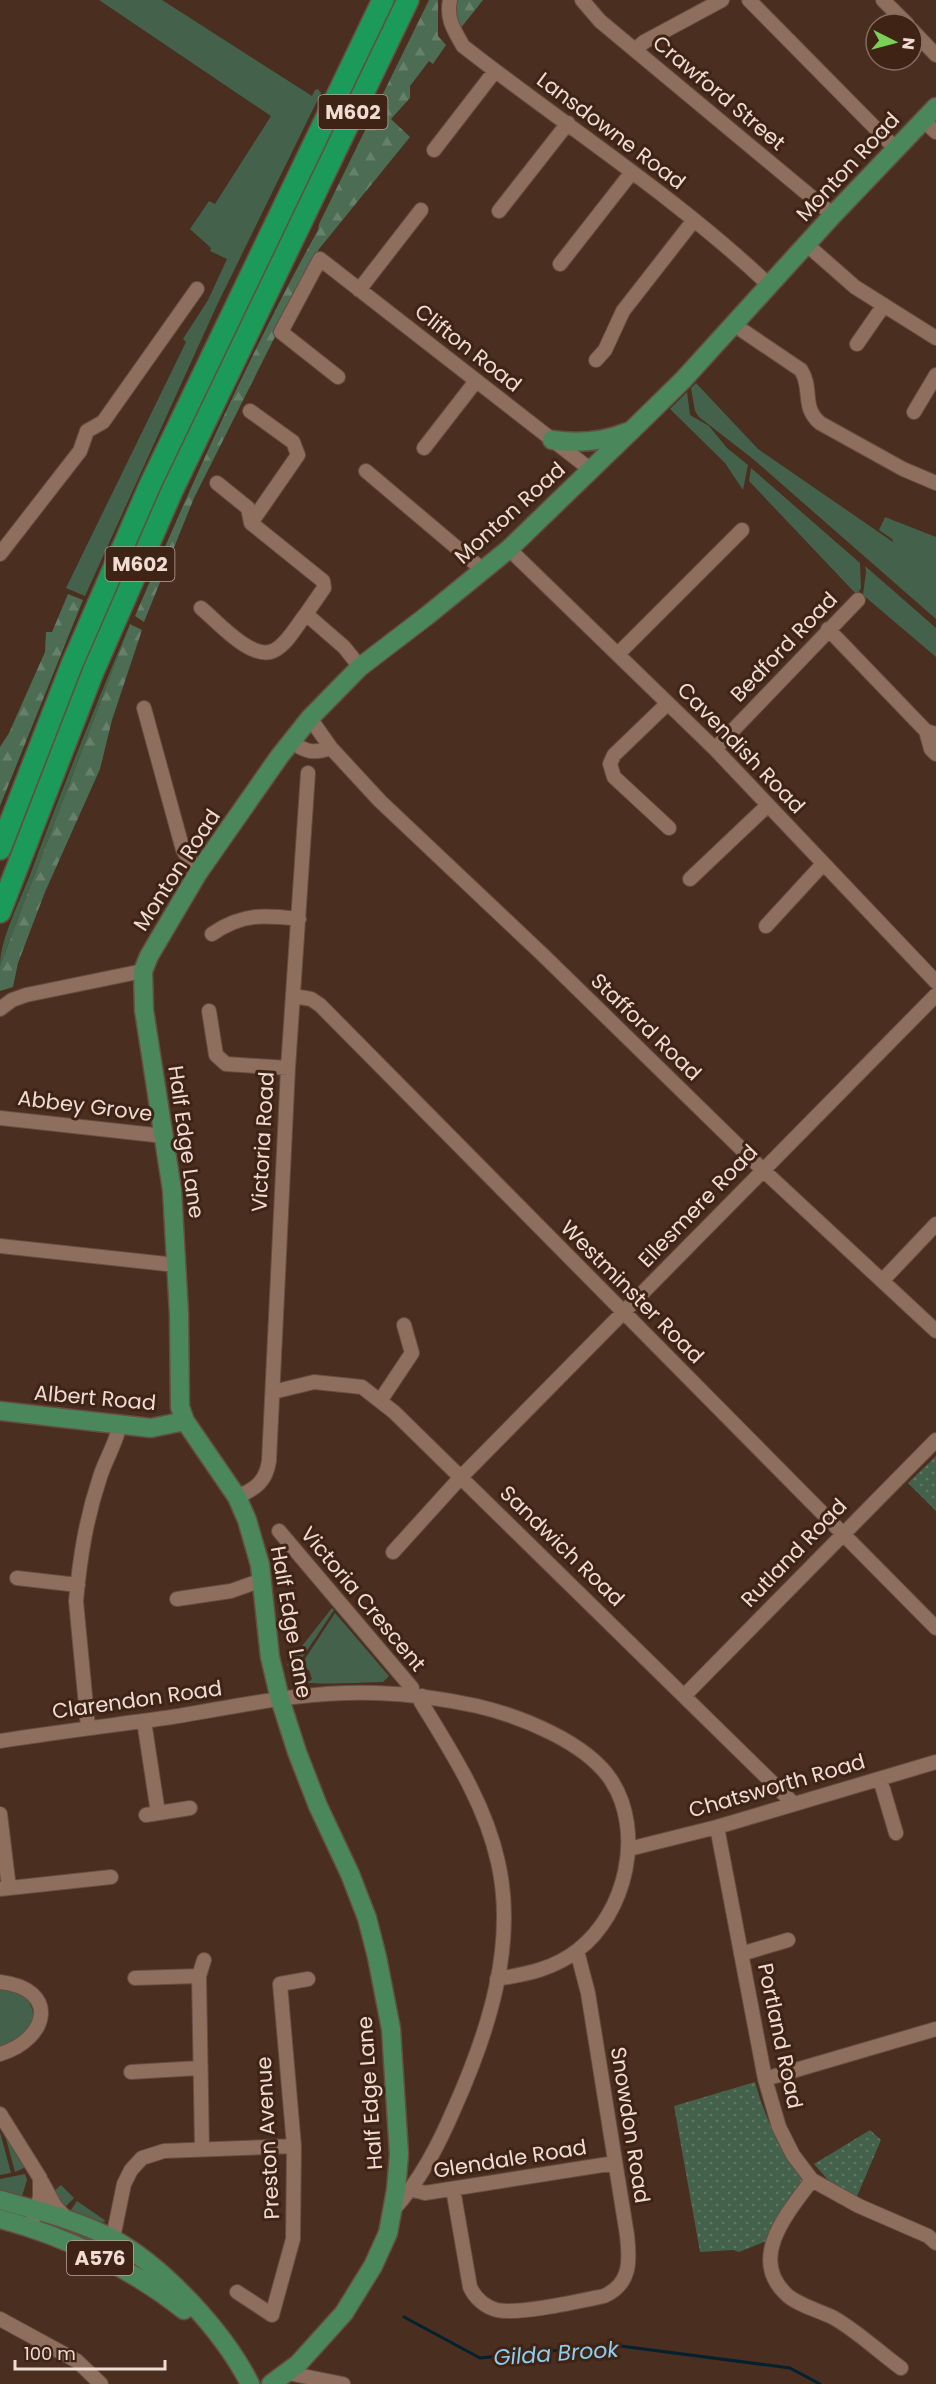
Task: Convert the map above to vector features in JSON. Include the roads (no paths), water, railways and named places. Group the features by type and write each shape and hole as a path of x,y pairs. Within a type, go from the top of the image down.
{"highway":[{"name":"M602","path":"0,849 72,664 150,485 206,364 383,0"},
{"name":"M602","path":"0,912 93,672 172,491 408,0"}],"main road":[{"name":"Monton Road","path":"143,971 149,956 198,873 290,741 310,718 360,667 509,549 633,429 683,380 895,148 929,126 936,106"},
{"path":"552,441 573,443 594,441 614,437 633,429"},
{"name":"Half Edge Lane","path":"143,971 144,1010 172,1190 180,1407 185,1422 237,1497 253,1540 262,1580 270,1657 280,1699 314,1795 367,1918 378,1957 391,2029 400,2139 399,2169 393,2210 385,2241 356,2296 320,2342 282,2379"},
{"name":"Albert Road","path":"0,1411 151,1428 185,1422"},
{"name":"A576","path":"0,2200 33,2219 45,2232 108,2262 167,2296 211,2328"},
{"name":"A576","path":"0,2219 69,2220 111,2239 173,2285 194,2305 230,2350 250,2384"}],"street":[{"name":"Lansdowne Road","path":"450,0 448,11 451,26 463,46 694,220 769,285"},
{"name":"Crawford Street","path":"582,0 594,16 833,215"},
{"path":"635,50 644,42 722,0"},
{"path":"749,0 895,148"},
{"path":"883,0 895,12"},
{"path":"924,42 936,54"},
{"path":"434,150 495,71"},
{"path":"499,211 568,123"},
{"path":"560,264 632,172"},
{"path":"359,290 421,210"},
{"path":"596,360 605,350 623,310 694,220"},
{"path":"806,244 855,287 936,338"},
{"name":"Clifton Road","path":"338,377 281,332 320,259 591,470"},
{"path":"0,554 80,451 87,431 103,422 197,289"},
{"path":"857,344 884,305"},
{"path":"733,324 801,370 805,378 810,413 820,423 903,469 936,483"},
{"path":"914,412 936,375"},
{"path":"424,448 476,381"},
{"path":"250,411 293,442 298,455 251,523"},
{"path":"366,471 483,570"},
{"path":"201,608 250,650 263,654 274,651 281,645 324,588 323,581 251,523 248,508 217,483"},
{"path":"618,654 740,537"},
{"name":"Cavendish Road","path":"509,549 715,749 936,982"},
{"name":"Bedford Road","path":"715,749 858,600"},
{"path":"306,614 344,647 360,667"},
{"path":"828,629 931,732 931,749 936,754"},
{"path":"660,824 614,777 610,764 614,755 668,703"},
{"path":"144,708 183,850 198,873"},
{"name":"Stafford Road","path":"310,718 331,748 380,801 543,955 763,1170 936,1331"},
{"path":"290,741 304,750 318,752 331,748"},
{"name":"Victoria Road","path":"237,1497 258,1486 266,1476 269,1461 288,1068 308,774"},
{"path":"690,879 768,805"},
{"path":"766,926 822,864"},
{"path":"212,933 228,922 248,917 271,915 299,919"},
{"path":"0,1009 26,994 143,971"},
{"name":"Ellesmere Road","path":"393,1552 461,1477 936,995"},
{"name":"Westminster Road","path":"294,996 311,999 320,1005 936,1628"},
{"path":"208,1011 216,1055 226,1064 288,1068"},
{"name":"Abbey Grove","path":"0,1118 164,1136"},
{"path":"882,1281 936,1224"},
{"path":"0,1246 176,1265"},
{"path":"380,1401 412,1353 404,1325"},
{"name":"Sandwich Road","path":"273,1392 314,1382 362,1387 380,1401 461,1477 794,1804"},
{"path":"88,1727 76,1601 87,1518 103,1467 117,1440 120,1424"},
{"name":"Rutland Road","path":"684,1696 936,1440"},
{"name":"Victoria Crescent","path":"279,1531 422,1702 477,1799 495,1848 502,1886 504,1911 501,1957 482,2039 464,2088 442,2135 411,2189 393,2210"},
{"path":"17,1578 78,1585"},
{"path":"177,1599 231,1590 262,1580"},
{"name":"Clarendon Road","path":"0,1741 280,1699 344,1693 417,1695 478,1707 515,1718 580,1750 603,1770 614,1786 626,1818 628,1849 624,1878 617,1898 596,1932 577,1951 547,1969 497,1979"},
{"path":"144,1721 152,1814 189,1808"},
{"name":"Chatsworth Road","path":"628,1849 717,1827 936,1762"},
{"path":"880,1779 896,1833"},
{"path":"0,1814 4,1889 105,1877"},
{"name":"Portland Road","path":"717,1827 765,2079 779,2127 793,2155 812,2180 859,2206 933,2235"},
{"path":"741,1954 788,1940"},
{"name":"Snowdon Road","path":"453,2189 467,2278 473,2294 483,2304 494,2309 509,2311 604,2296 622,2283 629,2262 586,1982 577,1951"},
{"path":"202,2149 199,1976 204,1960"},
{"path":"135,1978 199,1976"},
{"name":"Preston Avenue","path":"237,2292 272,2315 293,2239 294,2146 280,1984 309,1978"},
{"path":"0,1982 22,1986 29,1990 36,1997 40,2012 39,2021 30,2038 23,2045 0,2054"},
{"path":"765,2079 936,2030"},
{"path":"131,2072 200,2068"},
{"path":"0,2114 55,2206 69,2220"},
{"path":"108,2262 124,2184 136,2163 157,2152 294,2146"},
{"name":"Glendale Road","path":"411,2189 425,2193 615,2163"},
{"path":"33,2219 41,2192 40,2178"},
{"path":"812,2180 782,2221 769,2252 773,2278 786,2295 836,2319 901,2368"},
{"path":"1,2321 77,2361 101,2384"},
{"path":"282,2379 343,2384"}],"waterway":[{"name":"Gilda Brook","path":"404,2317 480,2358 613,2345 790,2368 820,2384"}]}
